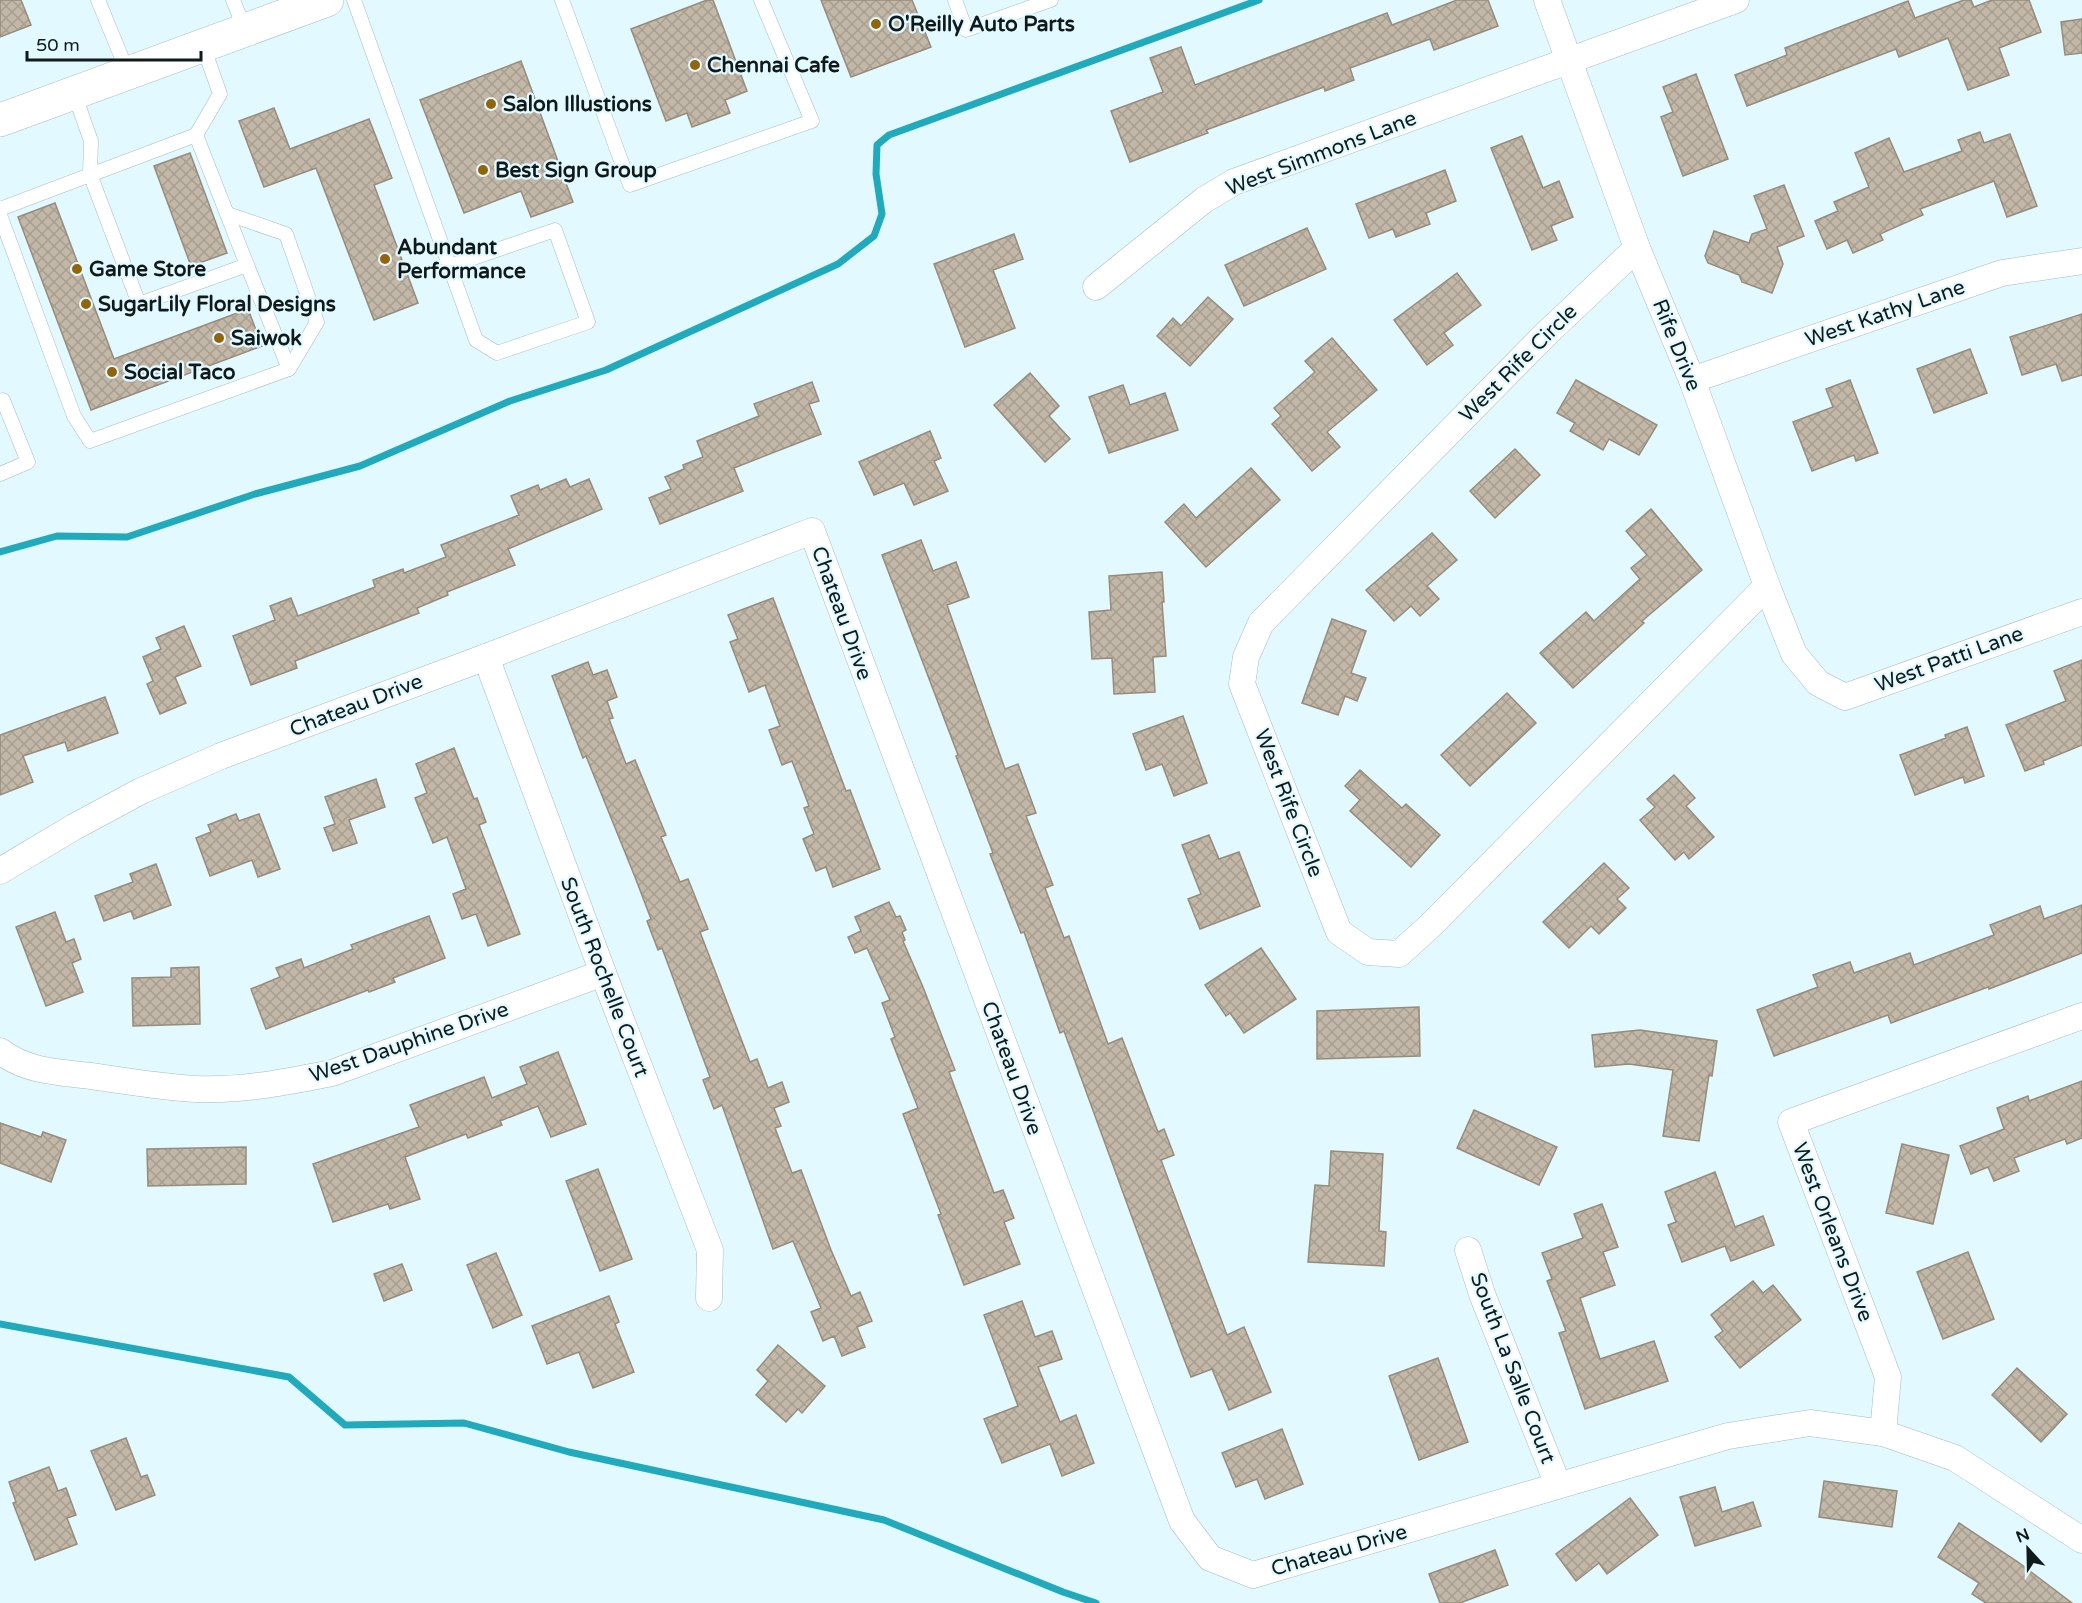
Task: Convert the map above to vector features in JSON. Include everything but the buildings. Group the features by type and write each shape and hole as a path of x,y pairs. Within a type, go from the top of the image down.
{"main road":[{"path":"0,120 327,0"}],"street":[{"name":"Rife Drive","path":"1547,0 1638,248 1692,380 1767,586 1794,654 1818,683"},
{"name":"West Simmons Lane","path":"1096,287 1204,200 1234,182 1736,0"},
{"name":"West Rife Circle","path":"1638,248 1546,334 1262,623 1246,657 1242,684 1339,932 1368,952 1399,954 1430,926 1767,586"},
{"name":"West Kathy Lane","path":"1692,380 2002,273 2082,261"},
{"name":"Chateau Drive","path":"0,871 141,790 232,752 812,531 1182,1521 1210,1558 1253,1575 1728,1436 1810,1423 1883,1433 1956,1458 2082,1540"},
{"name":"West Patti Lane","path":"1818,683 1845,697 2082,612"},
{"name":"South Rochelle Court","path":"486,657 603,972 710,1250 709,1298"},
{"name":"West Dauphine Drive","path":"0,1051 9,1058 40,1071 184,1088 245,1087 288,1082 332,1073 603,972"},
{"name":"West Orleans Drive","path":"1883,1433 1888,1377 1791,1122 2082,1016"},
{"name":"South La Salle Court","path":"1468,1250 1482,1294 1558,1485"}],"lane":[{"path":"98,0 128,73"},
{"path":"232,0 245,30"},
{"path":"354,0 476,340 497,353 588,322 555,230 450,266"},
{"path":"562,0 630,185 812,121 761,0"},
{"path":"956,0 966,30 1051,0"},
{"path":"0,209 196,135 220,94 203,46"},
{"path":"75,93 90,141 90,174 139,304 247,265"},
{"path":"196,135 289,369"},
{"path":"0,215 74,416 90,441 289,369 317,322 286,234 228,214"},
{"path":"0,401 3,400 28,462 0,474"}],"waterway":[{"path":"0,552 57,536 127,537 255,494 360,466 510,401 606,370 838,264 874,236 882,214 876,174 877,145 889,135 1259,0"},
{"path":"0,1324 289,1377 345,1425 464,1423 569,1452 884,1520 1096,1603"}],"place":[{"name":"O'Reilly Auto Parts","path":"876,24"},
{"name":"Chennai Cafe","path":"695,65"},
{"name":"Salon Illustions","path":"491,104"},
{"name":"Best Sign Group","path":"483,170"},
{"name":"Abundant Performance","path":"385,259"},
{"name":"Game Store","path":"77,269"},
{"name":"SugarLily Floral Designs","path":"86,304"},
{"name":"Saiwok","path":"219,338"},
{"name":"Social Taco","path":"112,372"}]}
